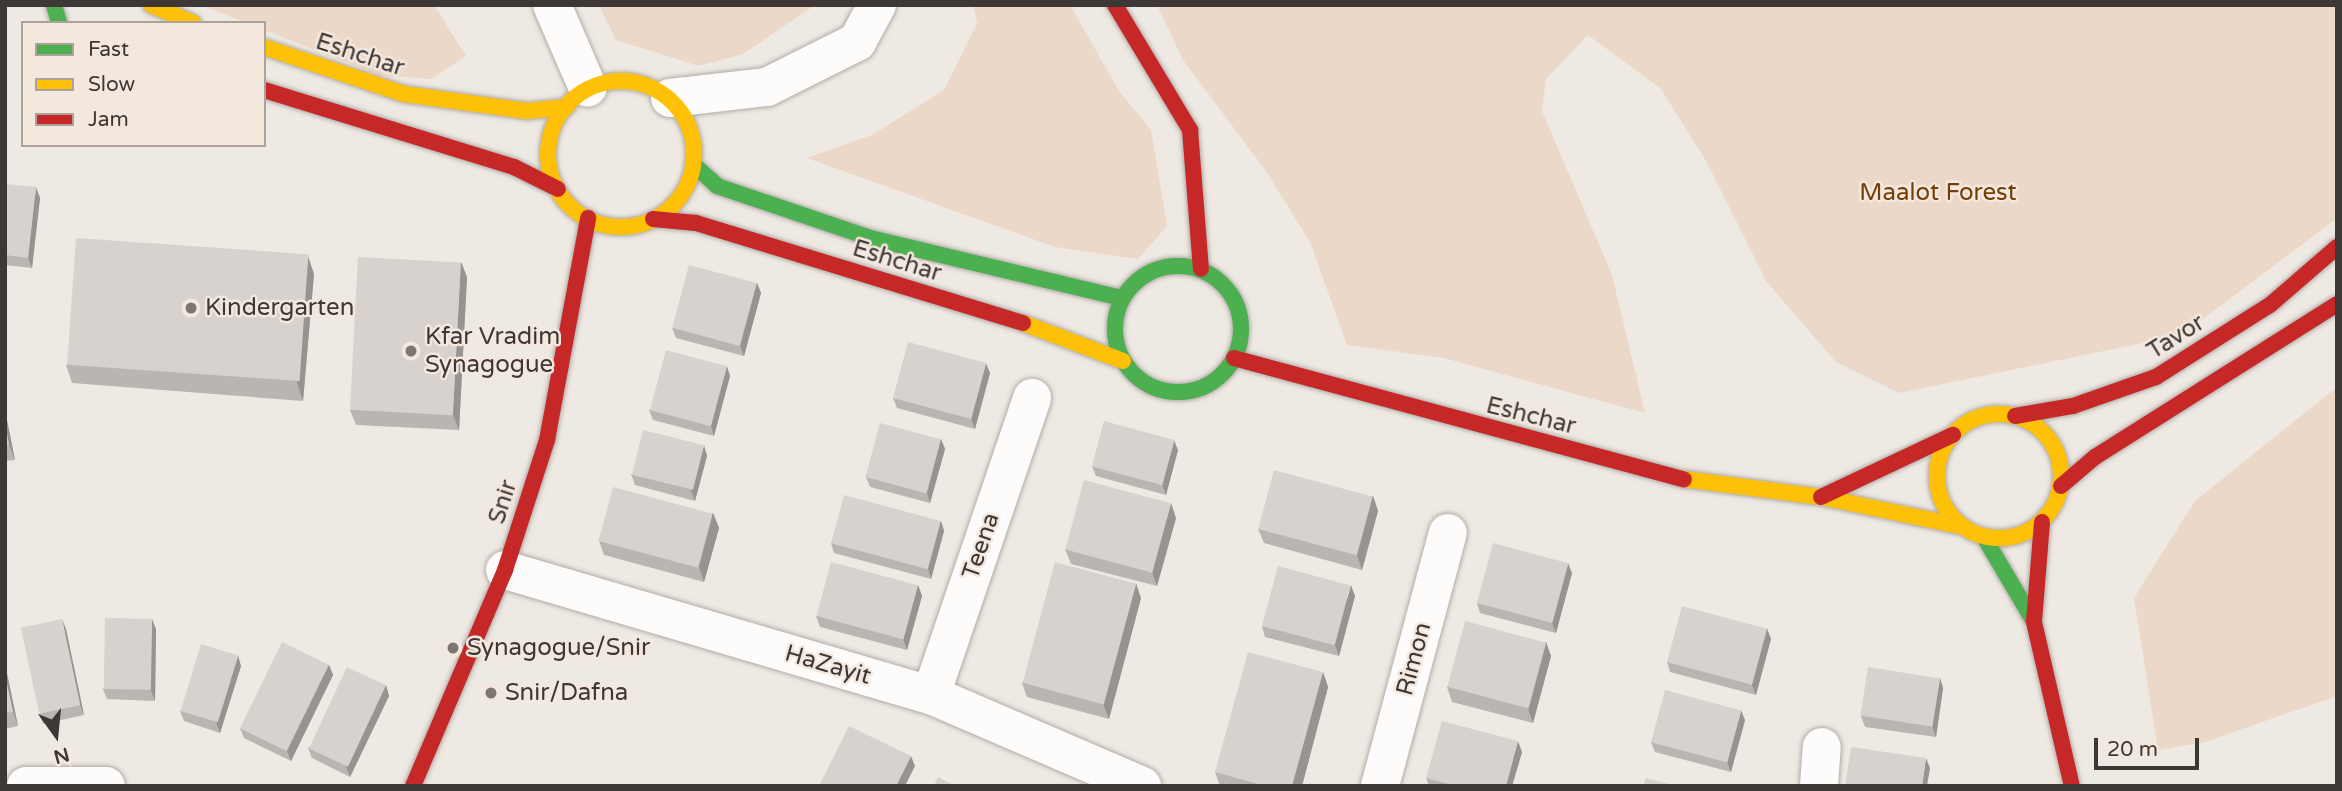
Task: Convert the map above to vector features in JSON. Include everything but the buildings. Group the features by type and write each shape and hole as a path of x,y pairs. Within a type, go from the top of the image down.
{"street":[{"path":"151,5 188,21"},
{"path":"552,5 578,98"},
{"path":"670,98 767,86 857,43 877,5"},
{"path":"1115,5 1190,130 1201,269"},
{"name":"Eshchar","path":"266,48 404,94 527,111 578,98"},
{"path":"266,91 514,167 558,190 588,218 621,226 653,219 686,188 694,165 685,117 670,98 644,84 615,80 578,98 548,148 558,190"},
{"name":"Eshchar","path":"694,165 717,186 874,239 1122,298"},
{"name":"Snir","path":"413,786 505,570 547,440 588,218"},
{"name":"Eshchar","path":"653,219 695,223 1086,342 1123,361"},
{"name":"Tavor","path":"2015,416 2073,406 2156,377 2270,305 2337,247"},
{"path":"1165,266 1201,269 1233,297 1241,327 1234,358 1208,385 1189,391 1151,386 1123,361 1114,329 1122,298 1133,283 1165,266"},
{"path":"2034,622 2042,522 2061,486 2095,457 2337,304"},
{"name":"Eshchar","path":"1234,358 1703,484 1821,497 1964,527"},
{"name":"Teena","path":"931,695 1032,398"},
{"path":"1821,497 1953,435 1982,417 2015,416 2032,423 2056,450 2061,486"},
{"path":"1953,435 1937,481 1949,513 1964,527 1984,537 2005,538 2042,522"},
{"name":"Rimon","path":"1380,786 1448,533"},
{"path":"1984,537 2034,622 2072,786"},
{"name":"HaZayit","path":"505,570 931,695 1142,786"},
{"path":"1819,786 1822,747"},
{"path":"26,786 106,786"}],"green space":[{"path":"201,5 434,5 466,56 431,79 379,75 266,31 266,21 241,21"},
{"path":"599,5 815,5 743,54 699,66 616,40"},
{"path":"973,5 1070,5 1119,91 1151,130 1167,226 1138,259 1055,247 807,158 872,135 944,90 977,23"},
{"name":"Maalot Forest","path":"1157,5 2337,5 2337,218 2182,335 1899,393 1836,362 1766,281 1706,161 1661,89 1588,35 1546,79 1542,111 1612,275 1645,413 1444,358 1347,345 1310,242 1266,171 1183,60"},
{"path":"2337,387 2337,696 2205,742 2158,750 2134,598 2195,501"}],"traffic: fast":[{"path":"54,5 58,21"},
{"path":"694,165 717,186 874,239 1122,298"},
{"path":"1178,266 1202,270 1223,284 1237,305 1241,329 1237,353 1223,374 1202,388 1178,392 1154,388 1133,374 1119,353 1115,329 1119,305 1133,284 1154,270 1178,266"},
{"path":"1984,537 2034,622"}],"traffic: slow":[{"path":"151,5 188,21"},
{"path":"266,48 404,94 527,111 567,107"},
{"path":"621,81 649,87 672,103 688,126 694,154 688,182 672,205 649,221 621,227 593,221 570,205 554,182 548,154 554,126 570,103 593,87 621,81"},
{"path":"1023,323 1123,361"},
{"path":"1999,414 2023,419 2043,432 2056,452 2061,476 2056,500 2043,520 2023,533 1999,538 1975,533 1955,520 1942,500 1937,476 1942,452 1955,432 1975,419 1999,414"},
{"path":"1684,479 1821,497 1964,527"}],"traffic: jam":[{"path":"1115,5 1190,130 1201,269"},
{"path":"266,91 514,167 558,189"},
{"path":"413,786 505,570 547,440 588,218"},
{"path":"653,219 696,223 1023,323"},
{"path":"2015,416 2073,406 2156,377 2270,305 2337,247"},
{"path":"2061,486 2095,457 2337,304"},
{"path":"1234,358 1684,479"},
{"path":"1821,497 1953,435"},
{"path":"2042,522 2034,622 2072,786"}],"place":[{"name":"Kindergarten","path":"191,308"},
{"name":"Kfar Vradim Synagogue","path":"411,351"},
{"name":"Synagogue/Snir","path":"453,648"},
{"name":"Snir/Dafna","path":"491,693"}]}
